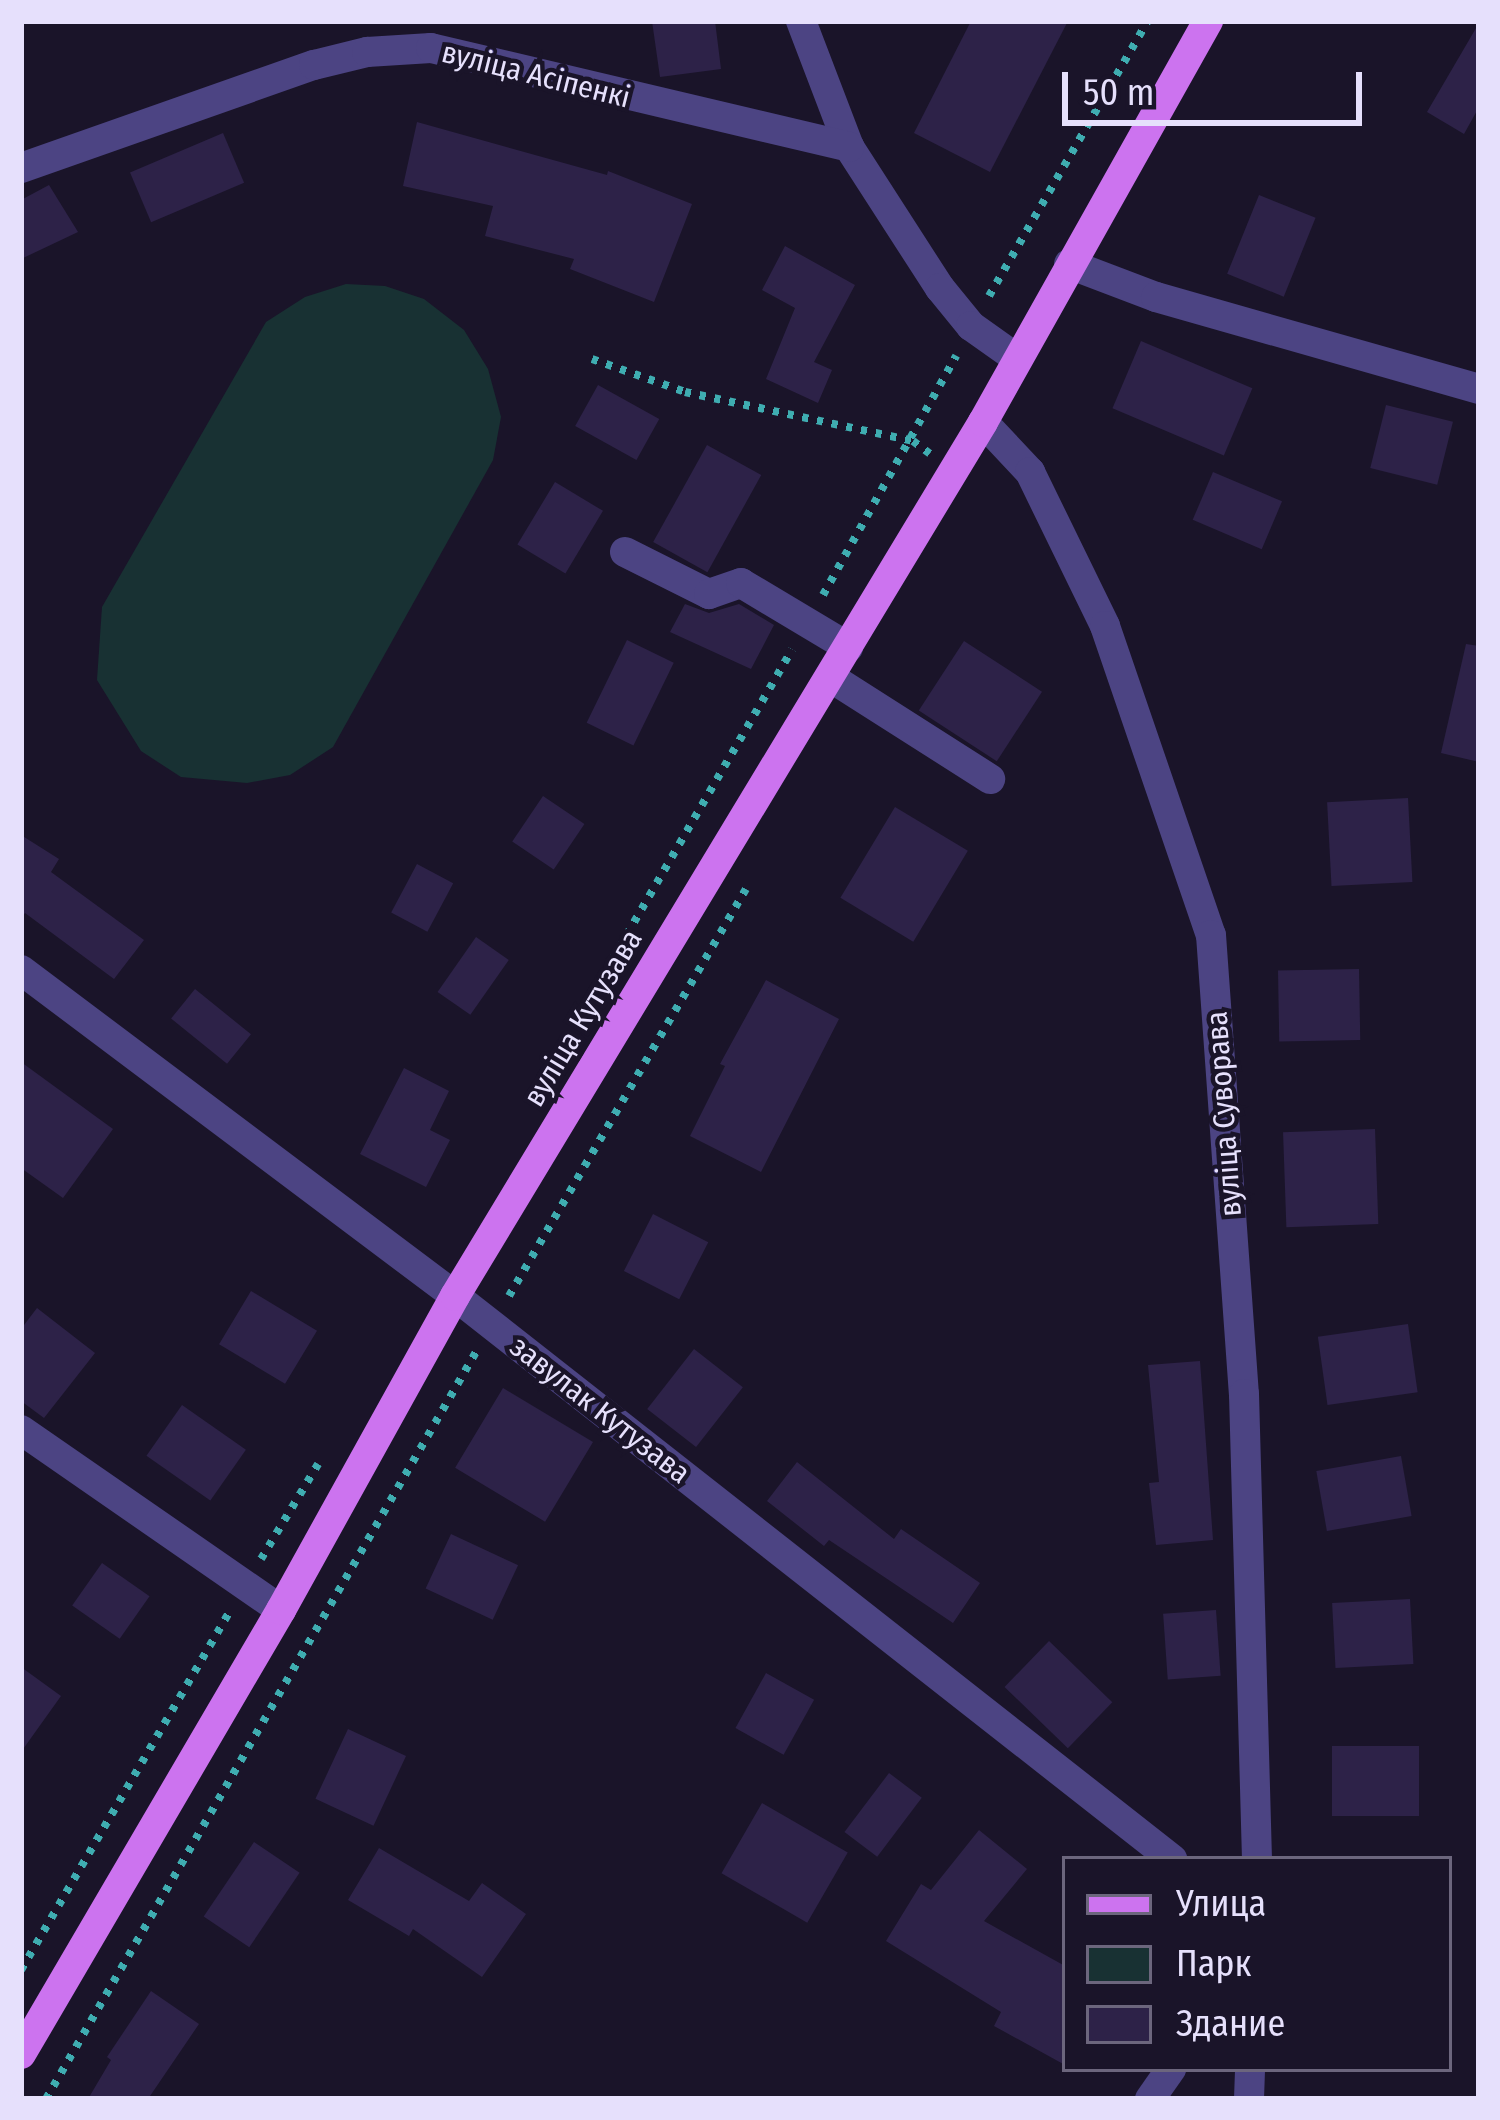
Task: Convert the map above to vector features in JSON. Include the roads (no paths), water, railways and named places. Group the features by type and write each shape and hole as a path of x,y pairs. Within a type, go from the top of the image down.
{"main road":[{"name":"вуліца Кутузава","path":"21,2054 281,1610 455,1295 983,422 1208,21"}],"street":[{"path":"801,21 849,147 940,289 971,326 1016,358"},
{"name":"вуліца Асіпенкі","path":"21,168 314,65 368,52 430,48 849,147"},
{"path":"1069,264 1156,297 1479,388"},
{"name":"вуліца Суворава","path":"983,422 1030,472 1105,626 1211,935 1244,1394 1257,1856"},
{"path":"625,552 709,594 741,583 848,647"},
{"path":"830,677 990,779"},
{"name":"завулак Кутузава","path":"21,970 455,1295 1168,1856"},
{"path":"21,1430 281,1610"},
{"path":"1150,2099 1169,2072"}]}
